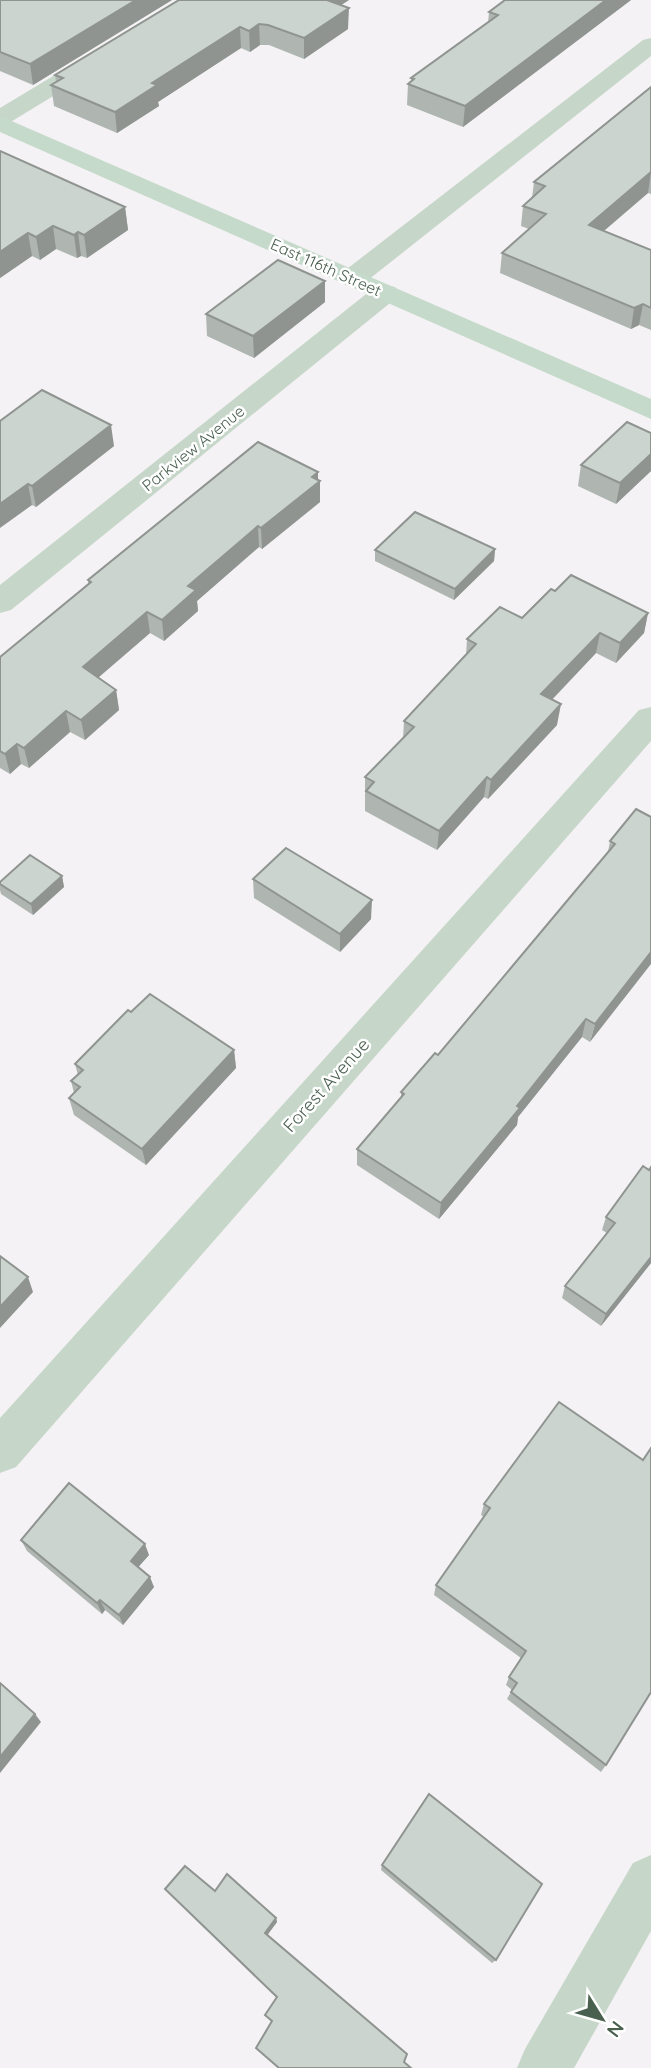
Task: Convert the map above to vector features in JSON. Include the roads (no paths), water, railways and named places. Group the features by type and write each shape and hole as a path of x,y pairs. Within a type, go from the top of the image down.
{"main road":[{"name":"East 116th Street","path":"0,121 651,410"}],"street":[{"path":"0,121 120,45"},
{"path":"353,278 651,46"},
{"name":"Parkview Avenue","path":"0,602 385,293"},
{"name":"Forest Avenue","path":"0,1451 651,719"},
{"path":"544,2068 651,1881"}]}
